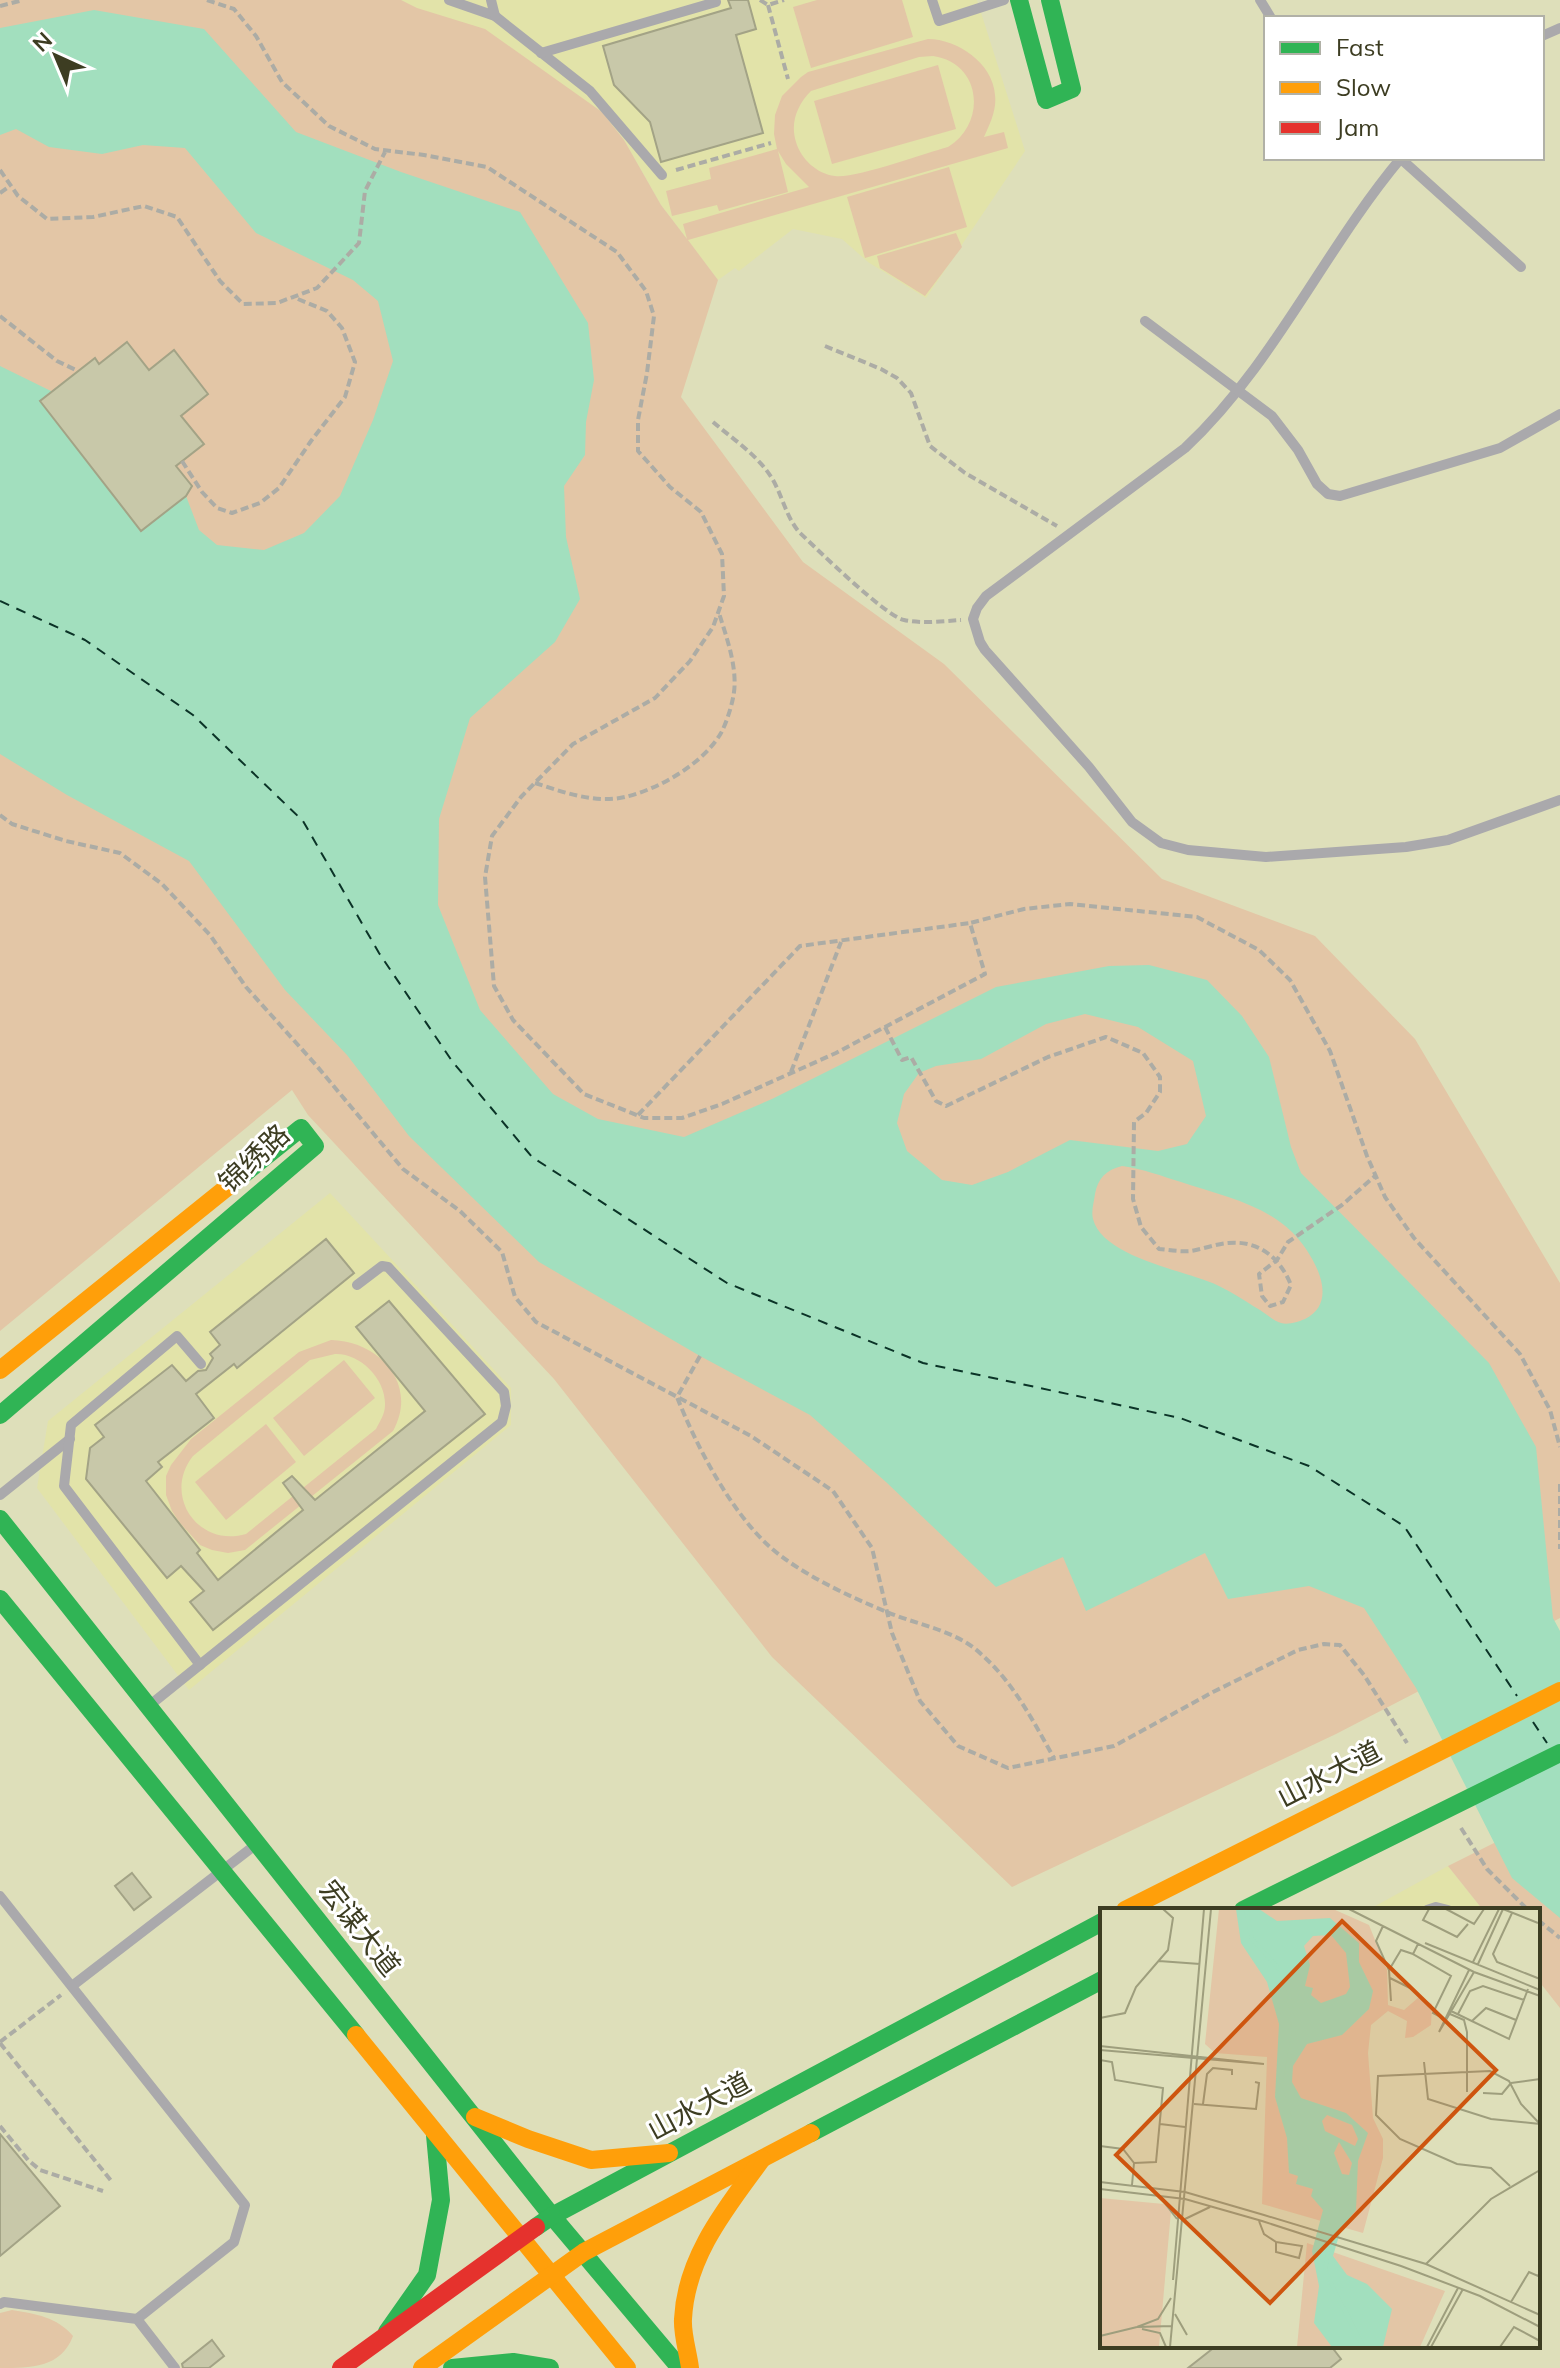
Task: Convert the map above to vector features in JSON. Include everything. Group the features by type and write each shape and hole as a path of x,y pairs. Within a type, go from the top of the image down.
{"main road":[{"path":"1019,0 1046,100 1072,89 1050,0"},
{"name":"锦绣路","path":"0,1370 301,1128 315,1146 0,1415"},
{"name":"宏谋大道","path":"0,1519 552,2216 680,2368"},
{"path":"0,1599 627,2368"},
{"name":"山水大道","path":"1129,1908 1410,1759 1560,1691"},
{"path":"1247,1908 1446,1816 1560,1753"},
{"name":"山水大道","path":"341,2368 552,2216 1100,1923"},
{"path":"422,2368 584,2252 1093,1988"},
{"path":"472,2115 528,2139 591,2160 670,2153"},
{"path":"384,2337 427,2275 441,2200 435,2135"},
{"path":"690,2368 683,2319 695,2259 762,2159"},
{"path":"452,2368 513,2362 550,2368"}],"lane":[{"path":"449,0 495,16 590,91 662,175"},
{"path":"491,0 495,16"},
{"path":"932,0 939,21 1004,0"},
{"path":"541,53 716,2"},
{"path":"1399,160 1358,213 1238,391 1211,423 1185,448 986,596 973,619 980,642 1003,672 1089,767 1132,822 1161,843 1188,850 1266,857 1406,847 1448,840 1560,800"},
{"path":"1403,160 1521,267"},
{"path":"1145,321 1272,416 1298,450 1317,484 1328,494 1340,496 1500,448 1560,414"},
{"path":"148,1706 499,1426 504,1417 504,1392 388,1267 382,1266 357,1285"},
{"path":"200,1665 64,1486 71,1425 177,1336 201,1364"},
{"path":"0,1495 70,1439"},
{"path":"72,1986 257,1843"},
{"path":"0,1896 245,2205 234,2242 137,2319"},
{"path":"0,2304 4,2302 137,2319 175,2368"}],"path":[{"path":"0,6 23,0"},
{"path":"207,0 234,9 256,36 282,82 329,126 375,149 487,167 617,252 646,291 654,316 638,420 638,451 670,487 701,512 722,554 724,596 713,627 690,661 655,698 573,744 535,783 492,836 485,877 494,986 513,1020 584,1094 644,1118 682,1118 790,1074 985,974 970,923"},
{"path":"760,0 768,5 788,79"},
{"path":"768,5 784,0"},
{"path":"662,175 771,143"},
{"path":"0,170 18,196 47,219 93,217 144,206 177,217 220,281 243,304 277,303 317,288 359,243 365,191 386,151"},
{"path":"0,193 10,186"},
{"path":"182,461 202,492 217,508 232,513 260,503 279,488 345,397 355,362 342,328 327,311 293,297"},
{"path":"0,316 57,361 78,371"},
{"path":"825,346 897,378 911,393 930,446 946,461 1069,533"},
{"path":"713,422 763,466 772,479 787,518 799,532 884,609 901,620 973,619"},
{"path":"535,783 578,797 624,797 667,780 699,758 721,733 734,695 731,649 718,611"},
{"path":"0,815 12,824 39,833 120,853 162,884 210,935 246,987 327,1077 394,1160 460,1211 502,1252 515,1297 536,1322 751,1436 833,1491 872,1548 892,1633 920,1701 958,1746 1008,1768 1114,1746 1298,1650 1324,1644 1340,1645 1364,1675 1410,1759"},
{"path":"638,1115 800,946 970,923 1024,909 1070,904 1197,917 1259,950 1290,980 1330,1051 1385,1197 1414,1238 1520,1354 1550,1410 1560,1447"},
{"path":"790,1074 842,941"},
{"path":"885,1027 902,1060 911,1057 936,1101 946,1106 1048,1057 1106,1037 1143,1053 1160,1077 1160,1092 1146,1113 1134,1122 1133,1199 1141,1227 1159,1249 1189,1251 1230,1243 1254,1246 1277,1260 1291,1285 1283,1302 1270,1306 1262,1296 1259,1274 1277,1260 1288,1242 1342,1205 1376,1175"},
{"path":"677,1397 700,1356"},
{"path":"677,1397 693,1437 726,1491 769,1546 808,1573 887,1612 935,1628 979,1651 1017,1692 1054,1758"},
{"path":"1560,1484 1560,1549"},
{"path":"1446,1816 1487,1869 1526,1908"},
{"path":"1540,1922 1560,1938"},
{"path":"72,1986 0,2043 113,2183"},
{"path":"0,2126 40,2170 103,2191"}],"shaded area":[{"path":"0,0 401,0 485,29 602,112 624,140 661,205 687,239 683,224 809,187 786,164 778,151 788,192 719,211 717,205 672,216 666,191 711,179 709,168 777,149 775,115 782,96 808,72 928,39 950,43 972,55 988,73 995,95 994,111 984,137 1004,132 1008,148 688,240 718,280 681,397 803,562 944,664 1162,879 1315,936 1415,1039 1560,1283 1560,1618 1336,1734 1012,1887 772,1657 554,1379 308,1115 292,1090 0,1331","holes":["933,56 949,61 962,70 974,95 969,124 948,147 845,176 822,172 811,165 798,148 794,121 802,102 811,91 919,57"]},
{"path":"401,0 977,0 1025,151 926,298 868,262 842,239 793,229 739,271 735,268 718,280 661,205 624,140 602,112"},
{"path":"817,0 902,0 913,37 811,68 793,7"},
{"path":"94,10 204,29 296,132 520,212 588,323 594,380 586,422 585,455 564,486 566,537 580,599 555,642 470,718 439,819 438,905 480,1010 553,1094 598,1119 684,1137 772,1099 996,987 1109,966 1149,965 1207,980 1242,1016 1269,1057 1291,1147 1301,1173 1489,1363 1536,1447 1553,1618 1560,1631 1560,1918 1512,1878 1416,1688 1364,1608 1309,1586 1228,1599 1205,1553 1086,1611 1063,1557 996,1587 886,1482 810,1415 700,1356 539,1262 409,1136 347,1055 285,990 189,861 67,795 0,754 0,366 53,392 40,402 141,530 186,496 199,530 217,545 264,550 304,533 340,496 373,420 393,361 378,301 353,280 256,233 185,148 143,145 102,154 49,147 16,129 0,135 0,28","holes":["1085,1014 1138,1027 1193,1061 1206,1116 1187,1144 1158,1151 1070,1140 1008,1172 972,1185 942,1180 907,1151 897,1123 904,1094 919,1073 936,1066 981,1059 1046,1024","1122,1166 1240,1201 1280,1222 1300,1241 1320,1276 1321,1301 1316,1311 1305,1319 1281,1323 1220,1287 1142,1259 1110,1242 1099,1232 1093,1219 1093,1206 1101,1179 1107,1172"]},
{"path":"938,65 956,129 832,164 814,101"},
{"path":"949,167 967,227 865,258 847,197"},
{"path":"956,233 962,247 925,296 880,268 877,256"},
{"path":"330,1193 511,1388 511,1425 189,1690 37,1488 48,1421"},
{"path":"331,1340 349,1342 379,1357 390,1368 401,1397 400,1414 393,1431 245,1550 228,1553 200,1545 180,1523 166,1495 166,1476 171,1465 191,1439 299,1352","holes":["344,1355 370,1369 381,1386 385,1408 376,1429 246,1534 229,1536 200,1526 183,1502 181,1487 184,1471 193,1456 310,1360"]},
{"path":"344,1360 375,1398 304,1456 273,1418"},
{"path":"266,1424 296,1462 226,1520 195,1482"},
{"path":"1560,1810 1560,2008 1540,1983 1540,1908 1481,1908 1448,1866"},
{"path":"1448,1866 1481,1908 1372,1908"},
{"path":"12,2310 38,2315 60,2324 73,2336 68,2347 44,2364 0,2368 0,2313"}],"building":[{"path":"728,0 748,0 756,29 736,35 763,133 661,162 650,122 614,85 603,46 731,8"},
{"path":"127,342 149,370 174,350 208,394 181,416 204,444 176,466 192,486 186,496 141,531 40,401 95,358 99,364"},
{"path":"326,1239 354,1273 237,1368 234,1364 196,1394 214,1418 158,1462 162,1467 146,1481 200,1550 197,1553 218,1580 303,1510 283,1483 292,1476 315,1500 425,1411 356,1327 389,1301 485,1414 213,1630 190,1602 204,1591 181,1566 167,1578 86,1479 90,1448 104,1437 95,1425 172,1365 186,1381 198,1371 206,1370 213,1358 210,1354 220,1345 210,1332"},
{"path":"132,1873 151,1897 134,1910 115,1886"},
{"path":"0,2134 60,2206 0,2256"},
{"path":"212,2340 224,2356 209,2368 183,2368 182,2364"},
{"path":"1213,2348 1333,2348 1341,2359 1330,2368 1188,2368"}],"ferry route":[{"path":"0,601 85,640 193,715 303,821 379,953 452,1061 532,1157 727,1283 923,1363 1180,1418 1309,1466 1404,1526 1517,1696"},
{"path":"1533,1722 1547,1743"}],"traffic: fast":[{"path":"1019,0 1046,100 1072,89 1050,0"},
{"path":"0,1415 315,1146 301,1128 230,1185"},
{"path":"0,1519 552,2216 680,2368"},
{"path":"0,1599 356,2035"},
{"path":"1247,1908 1560,1753"},
{"path":"536,2227 1100,1923"},
{"path":"811,2133 1100,1981"},
{"path":"387,2332 427,2275 441,2200 435,2135"},
{"path":"452,2368 513,2362 550,2368"}],"traffic: slow":[{"path":"0,1370 230,1185"},
{"path":"1129,1908 1560,1691"},
{"path":"356,2035 627,2368"},
{"path":"475,2117 591,2160 669,2153"},
{"path":"422,2368 584,2252 811,2133"},
{"path":"690,2368 683,2319 692,2274 710,2233 762,2159"}],"traffic: jam":[{"path":"341,2368 536,2227"}]}
